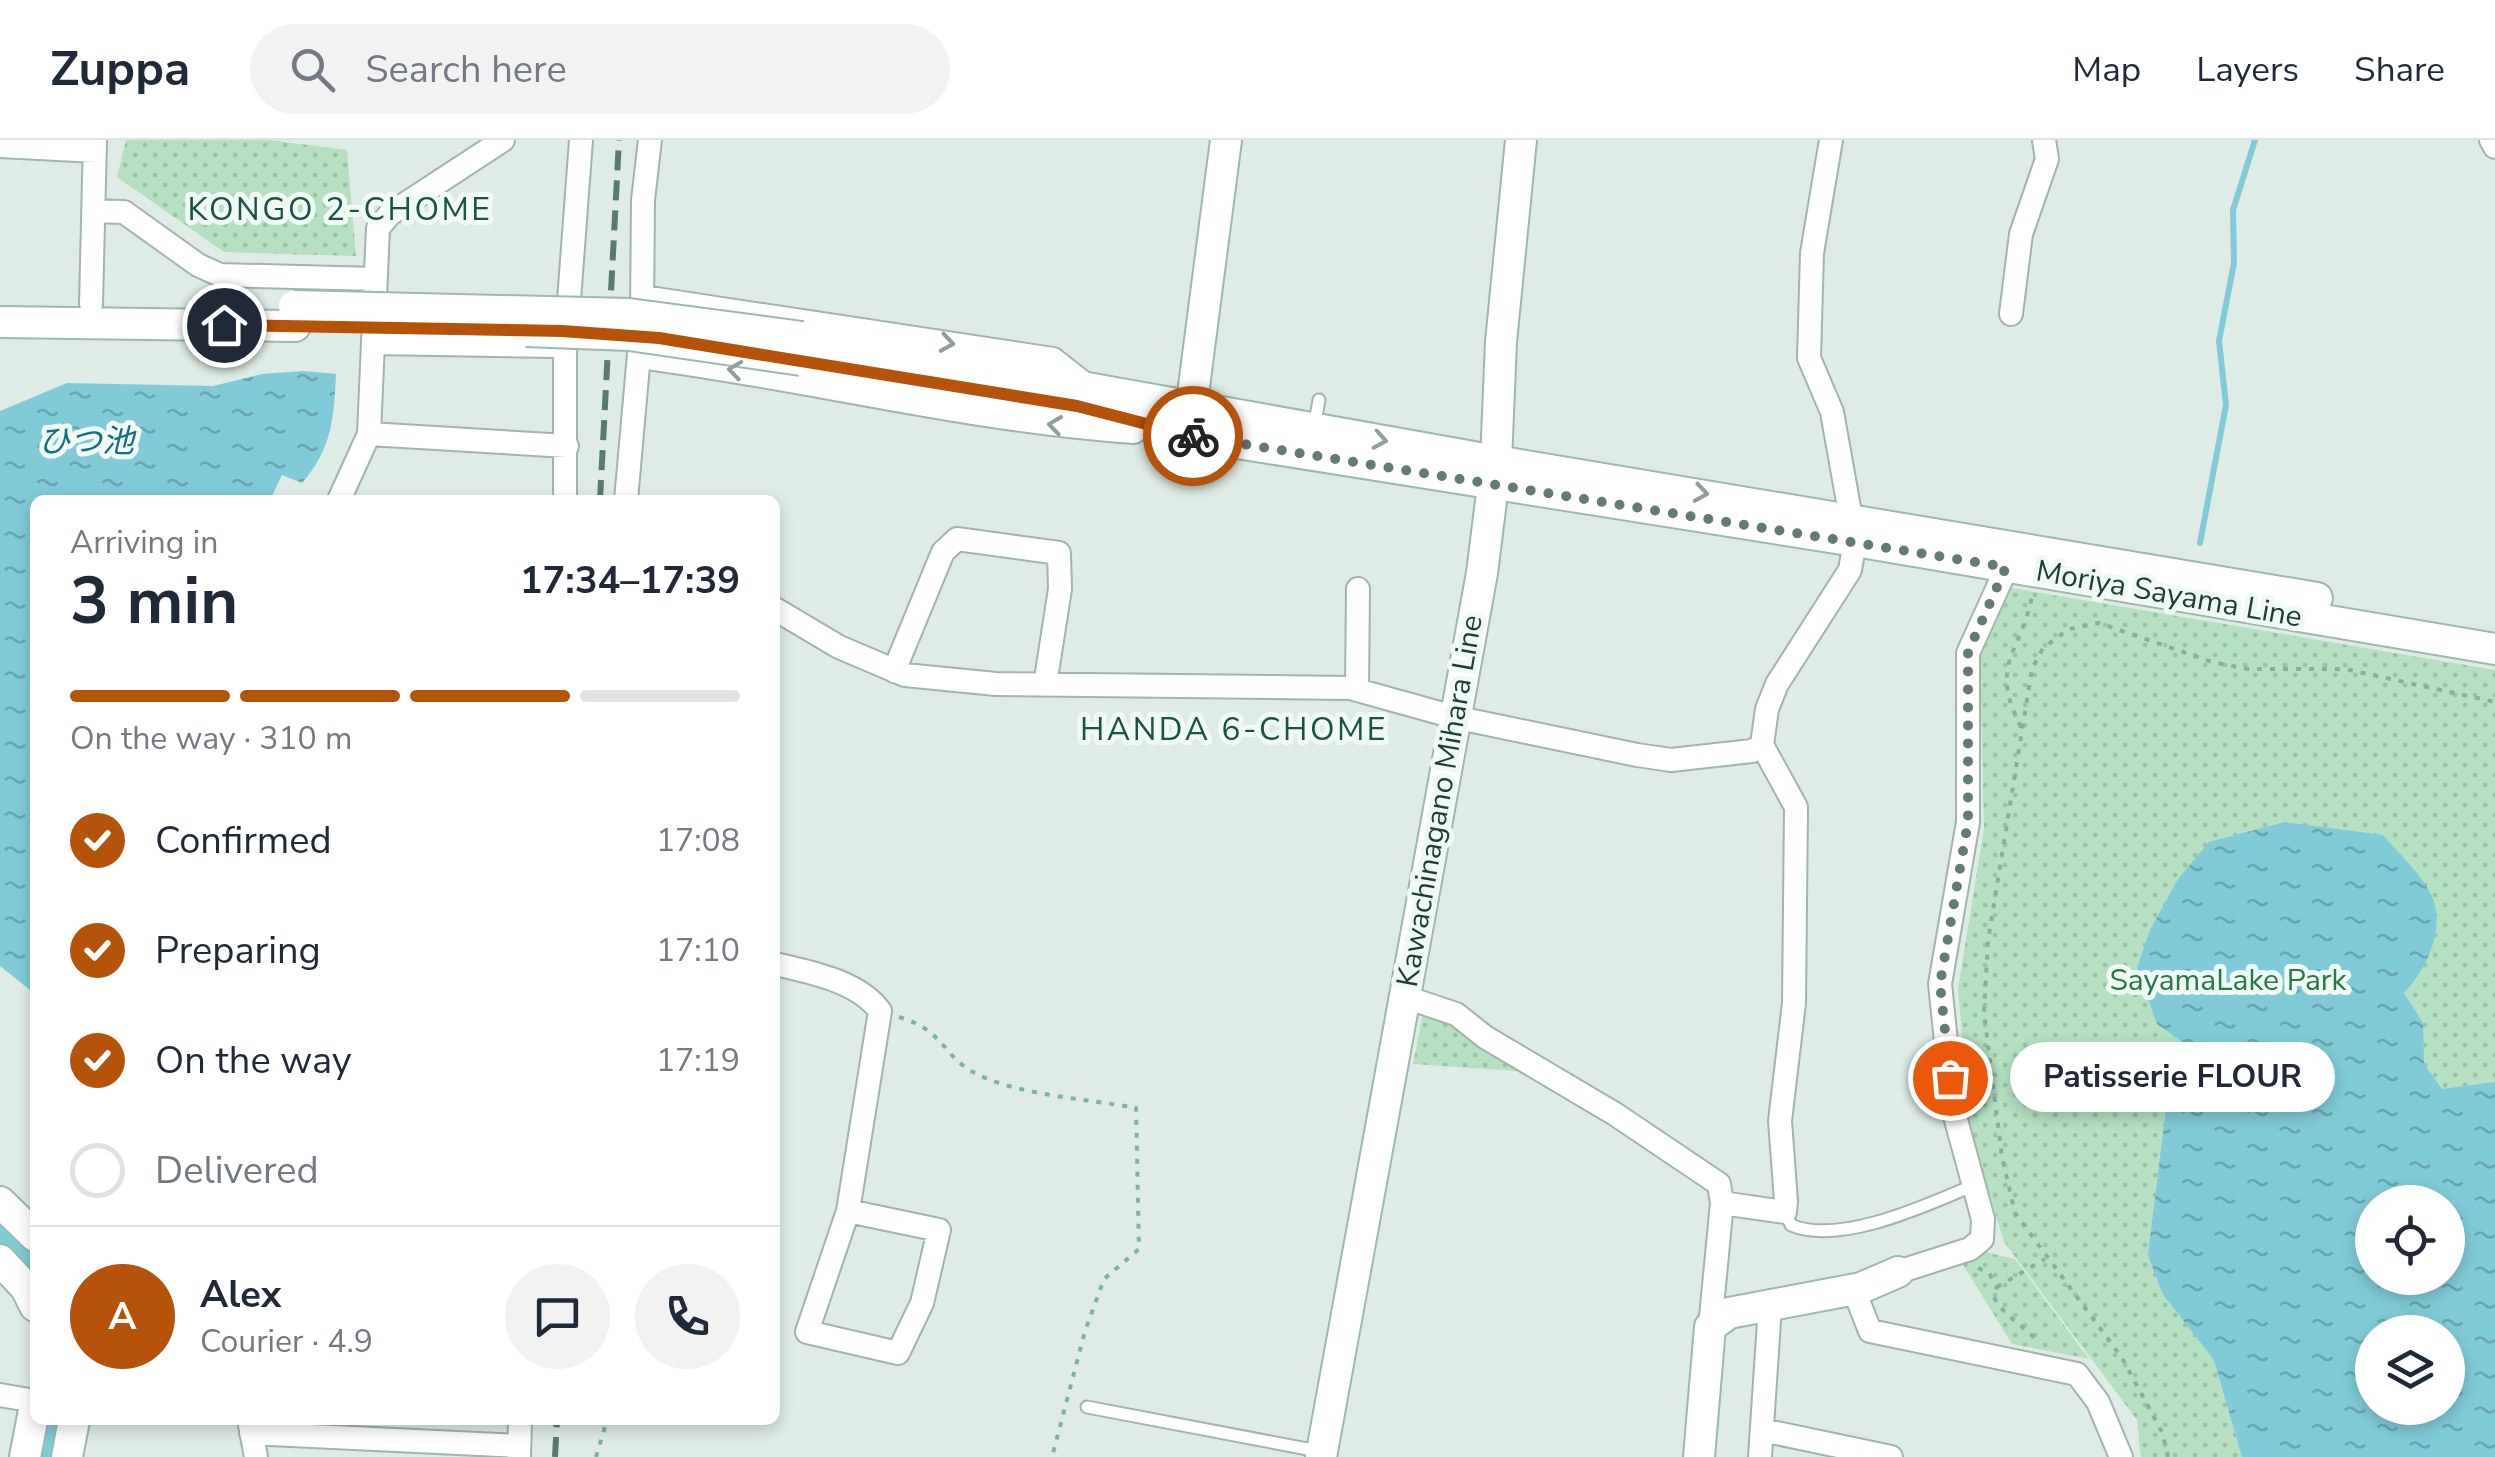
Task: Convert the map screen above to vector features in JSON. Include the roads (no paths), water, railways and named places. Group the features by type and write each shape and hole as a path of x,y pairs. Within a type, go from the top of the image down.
{"main road":[{"path":"1189,420 1226,140"},
{"name":"Kawachinagano Mihara Line","path":"1322,1454 1482,574 1521,140"},
{"name":"Moriya Sayama Line","path":"0,303 91,304 629,335 801,349 1088,387 1189,420 1317,414 1494,473"},
{"name":"Moriya Sayama Line","path":"0,322 295,316"},
{"name":"Moriya Sayama Line","path":"801,349 1077,406 1189,420 1494,473 2495,628"},
{"name":"Moriya Sayama Line","path":"1854,529 2006,567 2495,649"},
{"path":"0,1202 30,1224"},
{"path":"0,1260 30,1296"},
{"path":"1699,1457 1710,1327 1729,1313 1854,1290 1898,1272"},
{"path":"25,1457 31,1425"},
{"path":"68,1457 73,1425"}],"street":[{"path":"341,495 370,434 376,237 382,221 503,140"},
{"path":"564,495 565,346 580,140"},
{"path":"626,495 643,298 643,200 650,140"},
{"path":"1722,1203 1785,1212 1780,1121 1794,1003 1796,807 1762,745 1767,709 1777,684 1850,570 1854,529 1832,412 1809,358 1812,253 1832,140"},
{"path":"2010,314 2021,234 2047,159 2044,140"},
{"path":"2491,140 2495,147"},
{"path":"0,146 95,145 91,304"},
{"path":"93,211 124,212 198,266 220,275 568,306"},
{"path":"643,298 1053,360 1088,387"},
{"path":"374,343 565,346"},
{"path":"639,357 740,370 1061,427 1189,420"},
{"path":"370,434 567,446"},
{"path":"894,671 943,552 957,539 1059,553 1060,589 1044,685"},
{"path":"1898,1272 1961,1252 1982,1239 1983,1218 1953,1109 1940,984 1968,822 1968,652 2006,567"},
{"path":"1357,690 1358,589"},
{"path":"780,612 839,647 894,671 950,680 1357,690 1454,717 1670,760 1752,751 1762,745"},
{"path":"780,965 822,975 872,1000 880,1011 848,1211 806,1332 898,1353 922,1302 939,1230 848,1211"},
{"path":"1405,997 1456,1014 1485,1038 1615,1114 1719,1184 1722,1203 1710,1327"},
{"path":"1854,1290 1870,1330 2077,1374 2098,1402 2121,1457"},
{"path":"1760,1457 1770,1306"},
{"path":"0,1395 30,1402"},
{"path":"256,1457 250,1426 385,1429 519,1451 520,1425"},
{"path":"1762,1430 1891,1457"}],"lane":[{"path":"1785,1212 1792,1225 1804,1231 1864,1224 1884,1221 1972,1186"},
{"path":"1088,1407 1322,1454"}],"water":[{"name":"ひつ池","path":"262,374 336,374 325,445 302,483 282,475 272,495 30,495 30,990 0,966 0,411 67,383 213,386"},
{"path":"2285,822 2383,835 2429,891 2436,912 2435,937 2426,962 2404,993 2423,1023 2424,1064 2442,1089 2495,1082 2495,1457 2242,1457 2214,1360 2162,1293 2148,1255 2167,1100 2190,1076 2197,1052 2157,1024 2137,968 2150,930 2178,879 2209,842"}],"waterway":[{"path":"2200,543 2226,405 2219,341 2234,263 2233,210 2255,140"},
{"path":"0,1232 30,1262"},
{"path":"46,1457 52,1425"}],"railway":[{"path":"600,495 619,140"},
{"path":"555,1457 557,1425"}],"place":[{"name":"Patisserie FLOUR","path":"1950,1078"}],"district":[{"name":"KONGO 2-CHOME","path":"340,209"},
{"name":"HANDA 6-CHOME","path":"1234,729"}],"park label":[{"name":"SayamaLake Park","path":"2228,980"}]}
